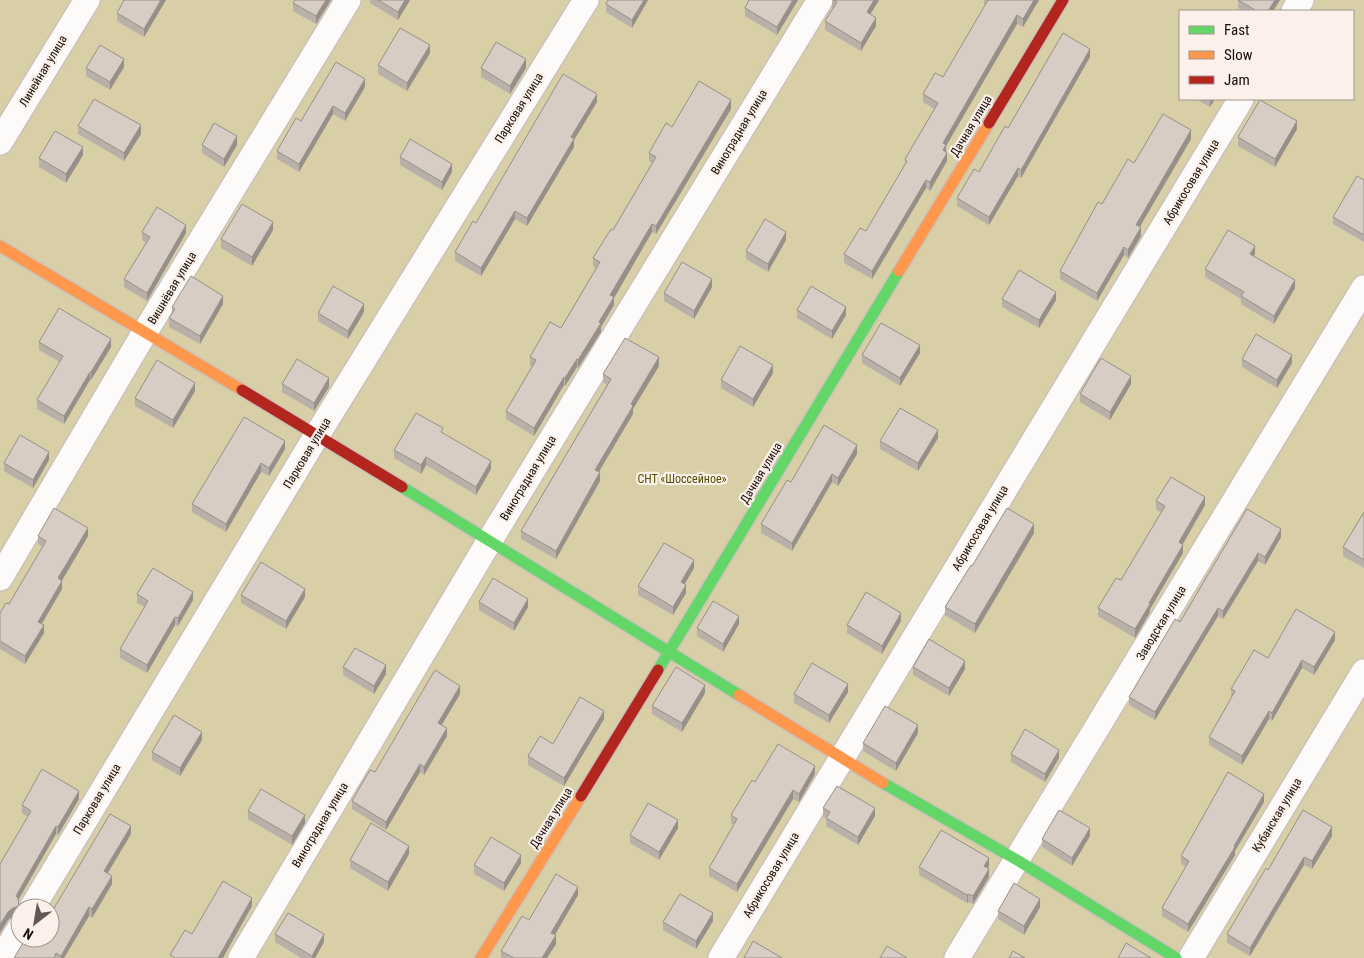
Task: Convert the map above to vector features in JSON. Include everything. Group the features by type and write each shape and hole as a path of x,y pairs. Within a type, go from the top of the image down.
{"street":[{"name":"Линейная улица","path":"0,142 87,0"},
{"name":"Вишнёвая улица","path":"0,578 145,332 348,0"},
{"name":"Парковая улица","path":"38,898 317,435 586,0"},
{"name":"Виноградная улица","path":"241,958 490,540 820,0"},
{"name":"Дачная улица","path":"481,958 669,652 1063,0"},
{"name":"Абрикосовая улица","path":"721,958 1240,100"},
{"path":"0,246 317,435 841,758 1017,860 1176,958"},
{"name":"Заводская улица","path":"957,958 1364,288"},
{"name":"Кубанская улица","path":"1191,958 1364,672"},
{"path":"2,958 10,945"}],"green space":[{"name":"СНТ «Шоссейное»","path":"0,0 1364,0 1364,958 0,958"}],"building":[{"path":"124,0 161,0 144,29 117,13"},
{"path":"295,0 326,0 316,16 293,3"},
{"path":"378,0 405,0 398,12"},
{"path":"608,0 644,0 632,20 606,4"},
{"path":"749,0 793,0 777,27 745,8"},
{"path":"834,0 874,0 867,12 876,18 861,43 825,21 837,2"},
{"path":"988,0 1034,0 1023,19 1017,15 943,143 946,145 943,150 947,153 930,182 926,180 872,271 844,254 860,228 866,231 938,103 923,94 935,73 943,77"},
{"path":"1238,0 1275,0 1269,10 1255,10"},
{"path":"400,28 430,45 407,83 378,65"},
{"path":"1063,33 1090,49 1021,170 1018,168 989,217 957,198 974,169 979,172 1005,126 1008,128"},
{"path":"496,42 526,59 510,86 481,68"},
{"path":"100,45 124,59 110,82 86,68"},
{"path":"336,62 365,79 345,113 333,106 299,164 277,151 296,118 301,121"},
{"path":"563,74 597,94 571,137 574,139 527,218 515,211 481,268 455,252 473,221 476,223"},
{"path":"699,81 731,100 656,226 652,224 610,295 614,297 599,322 601,323 578,360 564,377 534,428 506,411 536,360 530,357 550,322 561,328 600,262 593,258 611,229 613,230 656,157 649,153 666,123 672,127"},
{"path":"94,99 141,125 124,153 78,126"},
{"path":"1260,100 1297,121 1275,159 1238,137"},
{"path":"1163,114 1191,130 1136,225 1141,227 1128,250 1124,247 1097,293 1060,271 1098,202 1102,204 1128,159 1134,163"},
{"path":"214,123 237,136 224,159 202,145"},
{"path":"55,131 83,147 66,174 39,158"},
{"path":"410,139 452,164 442,182 400,157"},
{"path":"1357,176 1364,180 1364,235 1333,217"},
{"path":"242,204 273,222 252,257 221,239"},
{"path":"157,207 186,225 147,293 124,279 150,237 142,232"},
{"path":"765,219 786,232 768,264 746,251"},
{"path":"1228,230 1255,246 1250,254 1295,280 1274,316 1241,296 1244,292 1205,269"},
{"path":"682,262 712,279 694,311 664,293"},
{"path":"1019,270 1056,292 1039,320 1002,299"},
{"path":"191,276 223,296 200,336 169,318 175,309 172,307"},
{"path":"333,286 364,304 348,331 318,313"},
{"path":"811,286 846,307 832,331 797,310"},
{"path":"59,308 111,339 64,416 37,400 63,356 39,342"},
{"path":"881,323 920,345 900,378 862,355"},
{"path":"1256,334 1292,355 1277,380 1242,359"},
{"path":"625,338 659,357 631,404 633,406 595,470 600,472 556,551 521,531 611,379 603,374"},
{"path":"740,346 773,365 753,399 721,380"},
{"path":"1101,358 1131,376 1110,412 1080,394"},
{"path":"297,359 329,378 314,403 282,384"},
{"path":"157,360 195,383 173,420 135,398"},
{"path":"900,408 938,430 918,463 880,441"},
{"path":"416,413 443,428 441,432 491,461 476,487 426,457 421,465 394,450"},
{"path":"244,417 285,441 269,468 261,463 226,524 192,504"},
{"path":"824,425 857,445 838,478 832,474 792,543 761,524 787,480 791,482"},
{"path":"20,435 49,452 33,480 4,463"},
{"path":"1171,477 1205,497 1179,542 1183,545 1135,629 1098,608 1116,578 1121,580 1165,506 1156,501"},
{"path":"54,508 88,528 58,578 62,581 38,622 44,625 25,656 0,641 0,613 6,603 9,604 46,541 38,536"},
{"path":"1007,508 1034,524 975,624 945,607"},
{"path":"1247,509 1281,529 1265,557 1258,553 1223,611 1218,608 1155,712 1129,697 1175,619 1180,622"},
{"path":"1364,512 1364,560 1343,547"},
{"path":"664,543 694,560 681,582 686,585 673,607 638,586"},
{"path":"261,562 305,589 286,621 241,595"},
{"path":"153,568 193,592 178,618 175,617 147,665 120,649 148,601 137,594"},
{"path":"493,578 528,599 514,623 479,602"},
{"path":"866,592 901,613 882,646 847,625"},
{"path":"713,601 739,616 723,644 697,628"},
{"path":"1296,609 1335,632 1314,667 1302,660 1272,713 1269,711 1242,756 1209,737 1235,691 1231,689 1254,650 1268,658"},
{"path":"929,639 965,661 949,688 913,667"},
{"path":"355,648 386,665 374,686 343,667"},
{"path":"812,663 848,684 829,715 794,694"},
{"path":"676,667 705,685 682,723 652,706"},
{"path":"435,670 460,686 438,723 447,728 424,767 420,764 386,822 352,801 370,770 375,772"},
{"path":"580,697 604,711 564,778 528,756 540,736 553,744"},
{"path":"885,706 918,725 896,763 863,743"},
{"path":"174,715 202,732 180,768 152,752"},
{"path":"1025,729 1059,750 1045,774 1011,754"},
{"path":"778,744 815,766 799,794 793,790 737,884 709,868 737,819 731,815 752,780 755,782"},
{"path":"42,769 79,791 58,827 56,826 16,896 18,898 10,898 10,910 0,925 0,864 31,811 22,805"},
{"path":"1228,772 1264,794 1235,847 1188,924 1162,908 1189,861 1181,856"},
{"path":"837,786 875,808 858,837 826,818 830,812 823,808"},
{"path":"261,789 305,815 292,836 248,811"},
{"path":"648,803 678,820 659,852 630,835"},
{"path":"1059,810 1090,828 1072,858 1042,839"},
{"path":"1303,810 1332,827 1312,861 1304,857 1250,948 1227,934 1266,868 1268,870"},
{"path":"110,814 131,826 104,871 112,876 92,909 89,907 61,956 56,953 54,958 14,958 20,948 60,948 60,898"},
{"path":"371,823 409,846 388,882 350,860"},
{"path":"941,830 989,858 984,866 989,869 973,896 967,895 919,867"},
{"path":"491,837 521,855 504,883 474,865"},
{"path":"556,874 578,887 551,933 556,935 542,958 514,958 501,951 522,916 529,920"},
{"path":"223,881 252,898 218,958 175,958 170,955 185,930 192,934"},
{"path":"1014,883 1040,899 1024,926 998,911"},
{"path":"680,894 713,913 696,941 663,922"},
{"path":"288,913 324,934 312,956 275,934"},
{"path":"753,941 782,958 744,958"},
{"path":"1126,943 1151,958 1118,958"},
{"path":"887,946 907,958 880,958"},
{"path":"1013,951 1025,958 1009,958"}],"traffic: fast":[{"path":"658,670 899,271"},
{"path":"402,487 739,695"},
{"path":"883,783 1017,860 1176,958"}],"traffic: slow":[{"path":"899,271 989,123"},
{"path":"0,246 242,390"},
{"path":"739,695 883,783"},
{"path":"481,958 581,796"}],"traffic: jam":[{"path":"989,123 1063,0"},
{"path":"242,390 402,487"},
{"path":"581,796 658,670"}]}
